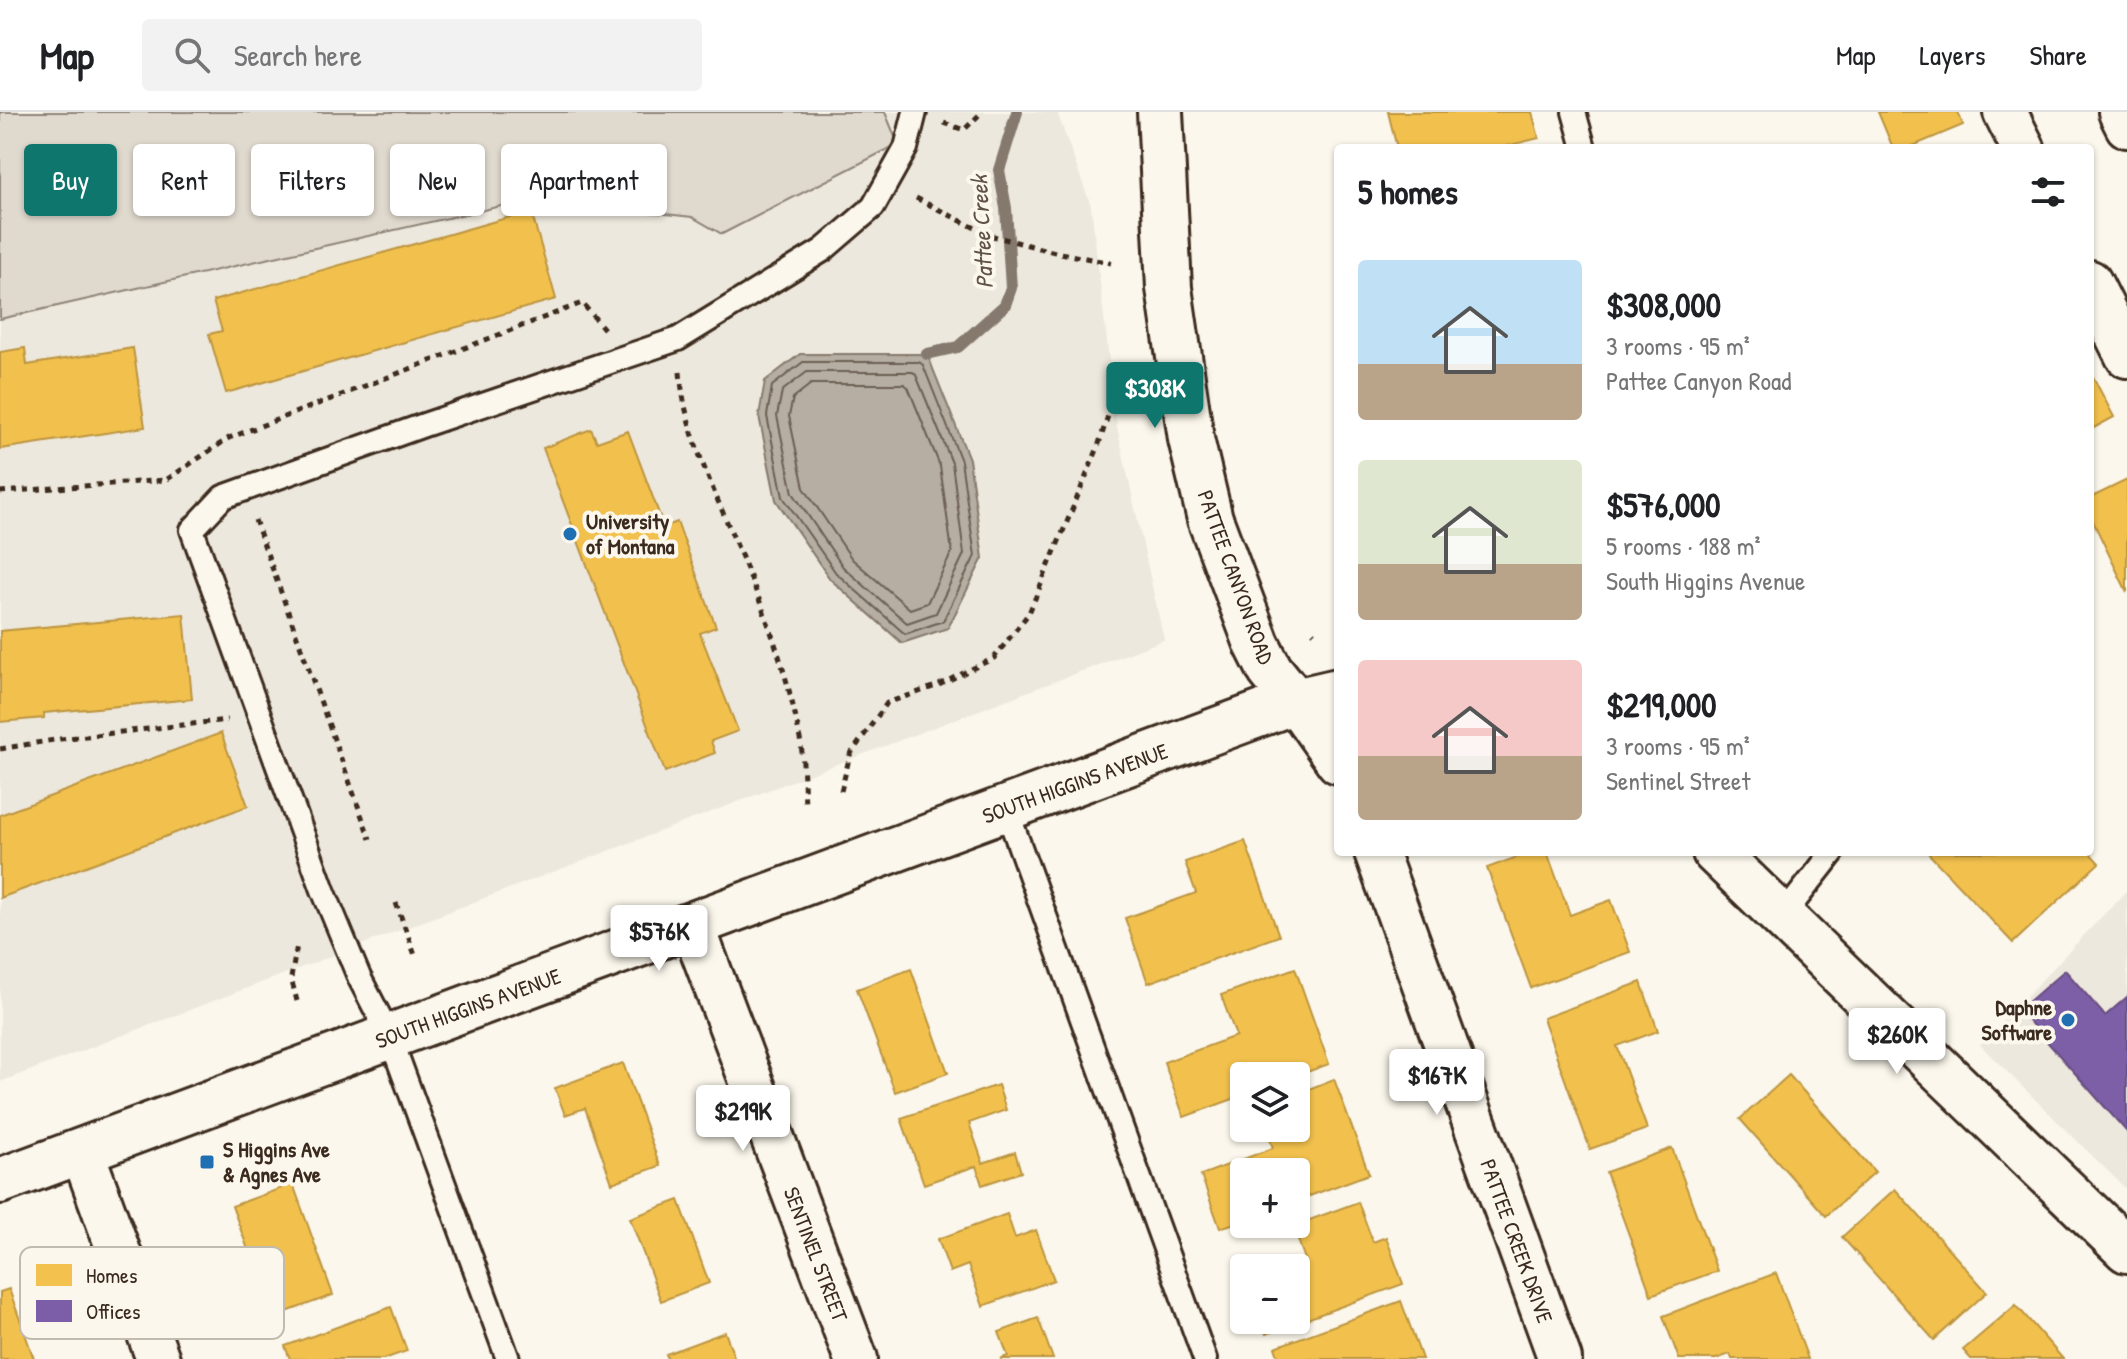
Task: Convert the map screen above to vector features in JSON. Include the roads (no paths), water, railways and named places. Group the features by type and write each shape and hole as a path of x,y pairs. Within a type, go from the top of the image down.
{"main road":[{"name":"PATTEE CANYON ROAD","path":"1160,112 1169,288 1191,439 1210,519 1257,644 1270,670 1295,701"},
{"name":"SOUTH HIGGINS AVENUE","path":"0,1181 1295,701 1334,692"},
{"path":"1719,856 2127,1250"}],"street":[{"path":"2005,112 2021,144"},
{"path":"2120,112 2127,126"},
{"path":"2094,290 2127,356"},
{"path":"1295,701 1334,756"},
{"name":"PATTEE CREEK DRIVE","path":"1377,856 1560,1359"},
{"name":"SENTINEL STREET","path":"692,924 856,1359"},
{"path":"82,1151 117,1247"},
{"path":"151,1339 158,1359"}],"lane":[{"path":"1574,112 1583,144"},
{"path":"508,1359 390,1037 359,977 323,890 192,530 223,497 678,339 823,250 873,207 924,114"},
{"path":"1006,808 1205,1359"},
{"path":"1782,917 1830,856"}],"water":[{"path":"800,354 927,354 969,459 983,558 948,628 902,643 830,579 776,500 759,416 765,381"}],"waterway":[{"name":"Pattee Creek","path":"927,354 958,347 1005,305 1011,288 1006,208 999,170 1017,112"}],"place":[{"name":"University of Montana","path":"570,534"},
{"name":"Daphne Software","path":"2068,1020"},
{"name":"S Higgins Ave & Agnes Ave","path":"207,1162"}]}
